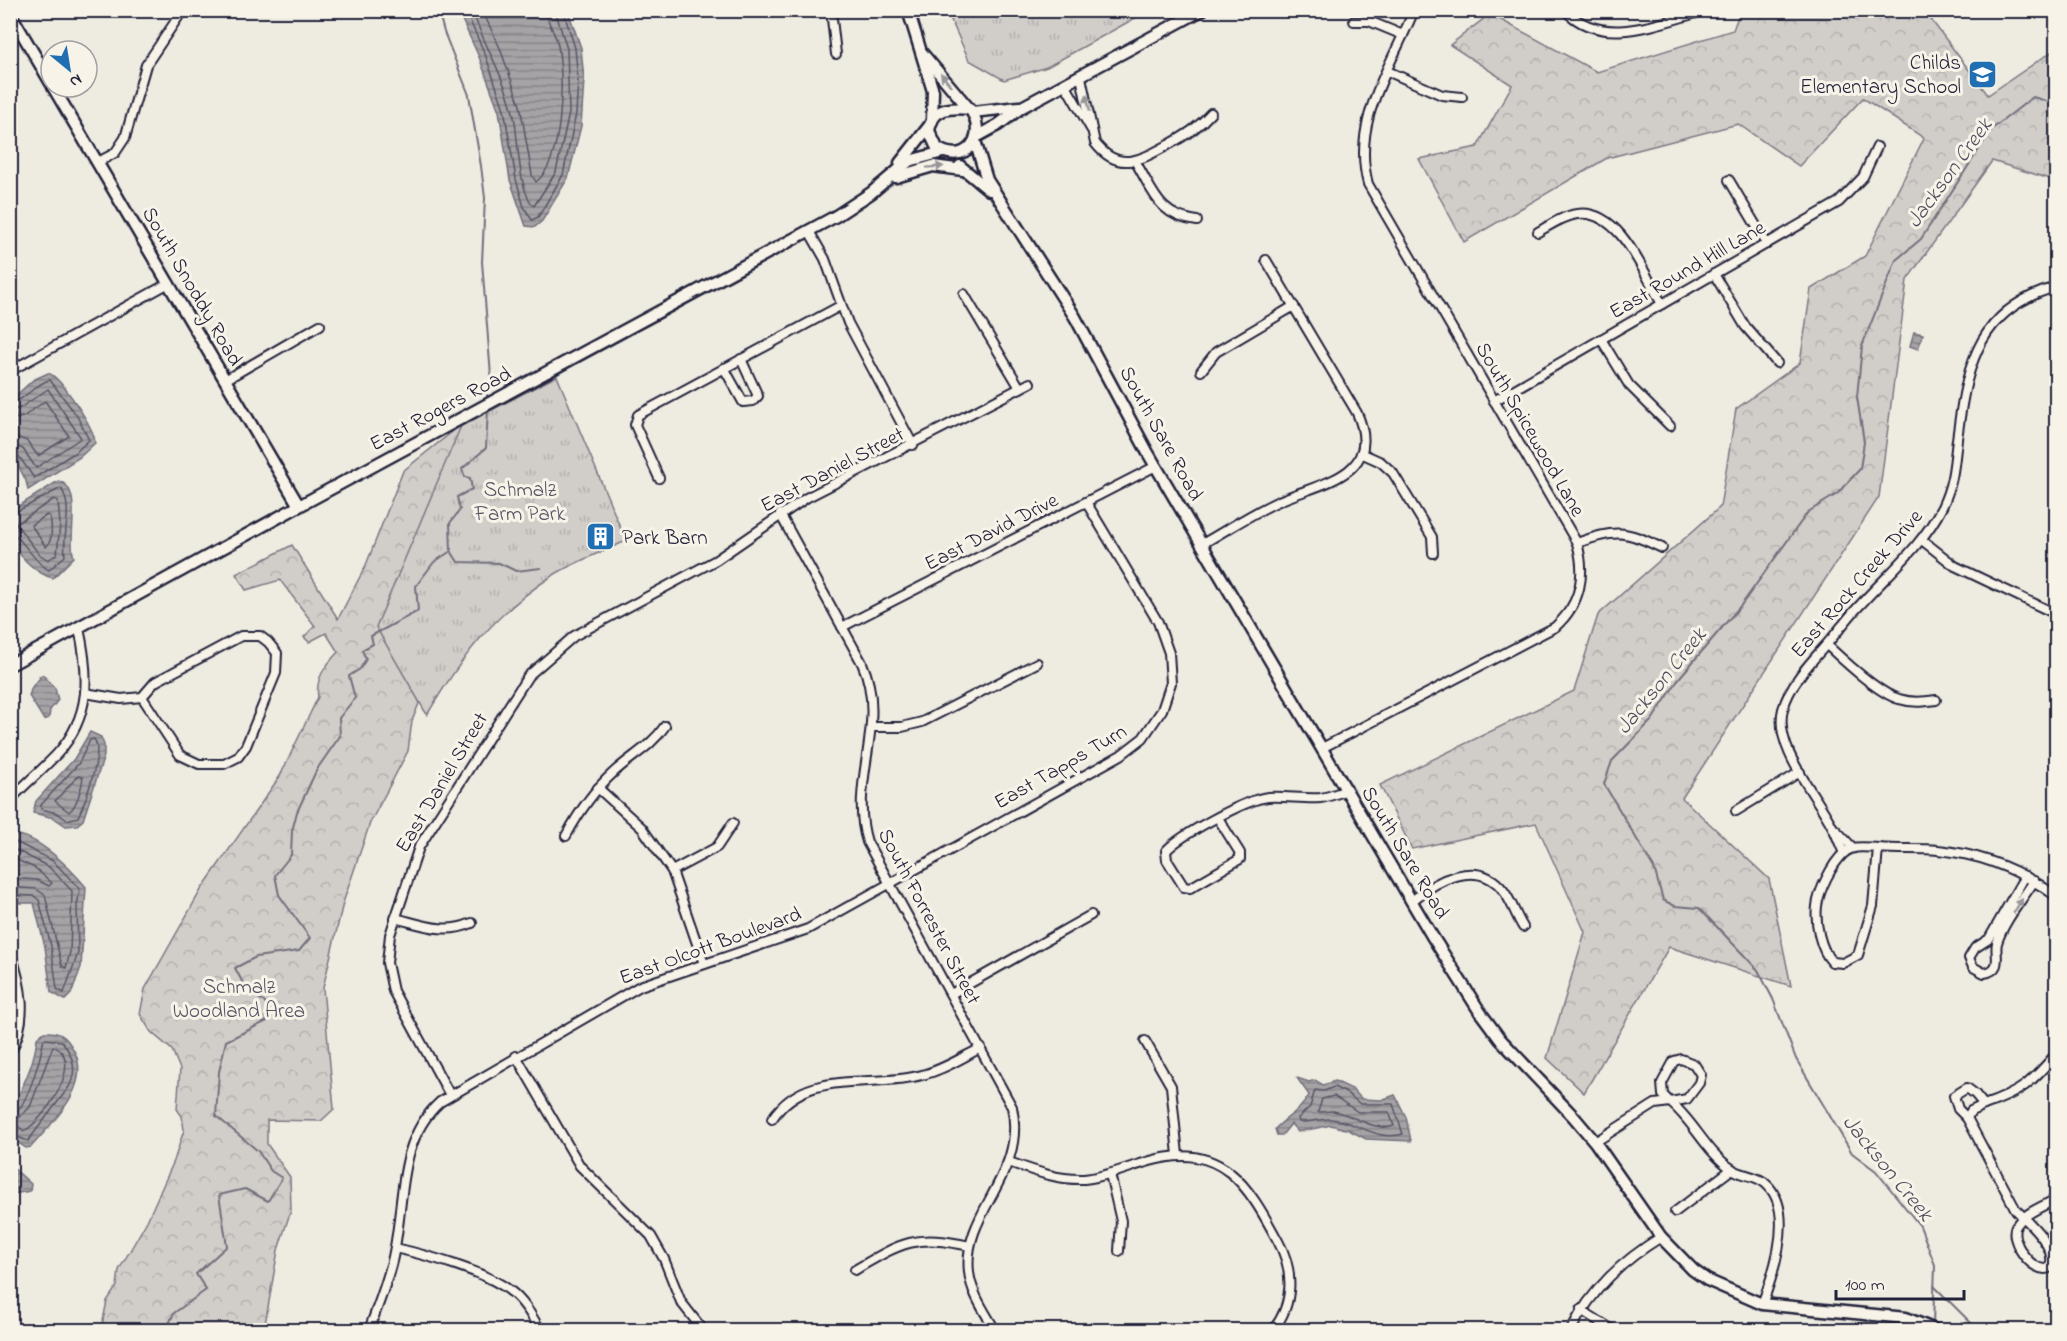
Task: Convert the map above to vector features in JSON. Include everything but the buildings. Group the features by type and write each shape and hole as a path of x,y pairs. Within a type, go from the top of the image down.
{"main road":[{"path":"908,10 933,91 930,138 945,153 965,151 975,139 1022,107 1066,86 1202,10"},
{"name":"South Snoddy Road","path":"10,14 39,63"},
{"path":"922,53 970,110 977,123 975,139"},
{"name":"South Snoddy Road","path":"60,99 299,506"},
{"path":"931,123 936,114 947,108 970,110 1022,107"},
{"name":"East Rogers Road","path":"884,181 931,123"},
{"path":"985,174 984,145 998,125"},
{"name":"South Sare Road","path":"975,139 985,174 1096,353 1156,466 1412,901 1480,1012 1500,1039 1595,1142 1661,1237 1680,1259 1707,1280 1762,1304 1906,1318 1935,1330"},
{"name":"East Rogers Road","path":"10,665 809,231 871,193 914,158 945,153"},
{"name":"South Sare Road","path":"945,153 1002,203"},
{"path":"871,193 911,171 939,165 963,170"}],"street":[{"path":"98,162 115,153 125,138 146,65 183,10"},
{"path":"831,10 836,54"},
{"name":"South Spicewood Lane","path":"1322,748 1556,627 1568,613 1580,590 1582,562 1576,543 1368,184 1363,157 1368,114 1414,10"},
{"path":"1565,10 1591,29 1611,32 1708,10"},
{"path":"1354,21 1369,21 1403,35"},
{"path":"1387,71 1442,95 1462,97"},
{"path":"1081,77 1095,142 1108,156 1121,161 1136,161 1200,127 1211,113"},
{"path":"1066,86 1091,129"},
{"name":"East Round Hill Lane","path":"1494,401 1848,195 1870,166 1878,147"},
{"path":"1136,161 1168,212 1179,219 1197,221"},
{"path":"1729,180 1767,244"},
{"path":"1538,232 1560,220 1579,214 1605,220 1618,230 1662,304"},
{"path":"809,231 827,265 840,306 913,445"},
{"path":"1202,544 1280,500 1336,481 1350,470 1361,453 1363,435 1357,414 1266,260"},
{"path":"1714,274 1745,326 1777,363"},
{"path":"10,371 169,283"},
{"name":"East Rock Creek Drive","path":"1844,853 1833,827 1787,747 1782,729 1783,710 1804,670 1859,606 1922,540 1943,504 1956,471 1961,414 1975,351 1987,330 2005,311 2024,299 2056,287"},
{"path":"964,294 1020,388"},
{"path":"659,478 635,425 635,420 644,412 741,358 840,306"},
{"path":"1201,371 1216,352 1294,306"},
{"path":"225,380 320,325"},
{"path":"1601,339 1629,385 1670,426"},
{"path":"724,368 743,402 753,401 758,396 758,390 741,358"},
{"name":"East Daniel Street","path":"450,1095 393,991 387,963 395,918 419,847 528,676 574,636 716,560 780,513 1030,383"},
{"path":"1361,453 1381,462 1393,472 1432,537 1433,553"},
{"name":"East David Drive","path":"842,627 1156,466"},
{"name":"East Tapps Turn","path":"890,884 1121,755 1135,746 1156,722 1171,683 1166,640 1086,502"},
{"name":"South Forrester Street","path":"780,513 842,627 870,686 873,708 872,727 861,816 867,842 1012,1107 1015,1139 1009,1162 973,1234 968,1260 971,1285 995,1330"},
{"path":"1576,543 1619,533 1642,537 1662,548"},
{"path":"1922,540 1956,566 2056,614"},
{"path":"10,800 66,743 80,716 87,669 79,627"},
{"path":"85,693 121,699 142,697 155,682 241,636 260,636 277,653 276,674 246,746 238,757 221,765 199,764 180,755 142,697"},
{"path":"1827,645 1844,662 1897,699 1915,703 1936,700"},
{"path":"872,727 902,727 922,722 1037,663"},
{"path":"566,836 581,808 598,788 622,766 654,743 665,726"},
{"path":"1736,811 1800,772"},
{"path":"598,788 642,828 672,872 704,964"},
{"path":"1218,818 1240,853 1240,859 1190,888 1184,887 1167,860 1166,851 1172,844 1218,818 1258,799 1322,798 1347,790"},
{"path":"672,872 717,847 733,823"},
{"name":"East Rock Creek Drive","path":"1833,827 1853,848"},
{"path":"1878,848 1874,898 1865,938 1858,956 1843,963 1832,962 1826,955 1816,915 1820,894 1844,853 1853,848 1865,846 1940,850 1974,855 2025,876 2056,896"},
{"path":"1412,901 1449,878 1473,873 1497,884 1504,891 1523,927"},
{"path":"2025,876 2004,922 1996,949 1998,960 1992,970 1984,973 1970,963 1969,958 1975,948 1985,943 2004,922 2034,881"},
{"name":"East Olcott Boulevard","path":"369,1330 390,1272 407,1161 413,1140 435,1107 450,1095 516,1056 640,986 808,929 890,884"},
{"path":"951,994 1091,915"},
{"path":"395,918 447,930 456,930 472,923"},
{"path":"1985,943 1996,949"},
{"path":"10,951 19,980 23,1018 10,1053"},
{"path":"1145,1041 1171,1086 1178,1155"},
{"path":"772,1119 786,1101 826,1083 922,1076 944,1068 981,1048"},
{"path":"1966,1118 1971,1111 2010,1096 2030,1084 2056,1054"},
{"path":"516,1056 580,1166 651,1236 664,1259 681,1302 703,1330"},
{"path":"1595,1142 1655,1104 1670,1102 1687,1099 1699,1083 1701,1075 1694,1064 1681,1059 1674,1061 1665,1074 1661,1090 1670,1102 1681,1111 1696,1132 1732,1169 1763,1180 1776,1197 1781,1244 1762,1304"},
{"path":"1984,1105 1976,1094 1967,1088 1958,1091 1954,1096 1955,1103 1966,1118 2007,1195 2024,1218 2051,1255 2052,1262 2045,1270 2034,1267 2014,1236 2015,1227 2024,1218 2056,1199"},
{"path":"1009,1162 1064,1178 1087,1179 1178,1155 1214,1162 1236,1176 1247,1189 1277,1239 1287,1262 1290,1283 1286,1306 1273,1330"},
{"path":"1675,1212 1732,1169"},
{"path":"1110,1174 1121,1221 1119,1251"},
{"path":"1571,1330 1581,1310 1612,1273 1661,1237"},
{"path":"855,1270 896,1246 917,1240 937,1239 970,1246"},
{"path":"395,1248 419,1253 508,1289 529,1312 540,1330"},
{"path":"1581,1310 1612,1330"}],"green space":[{"path":"947,10 1148,11 1047,67 1004,80 969,60"},
{"path":"1740,11 1928,11 1926,13 1988,95 2051,52 2056,62 2056,181 1992,161 1907,280 1879,497 1682,798 1769,879 1791,986 1669,947 1584,1093 1547,1058 1585,932 1536,823 1412,849 1380,785 1574,691 1598,615 1720,507 1736,409 1800,363 1811,289 1865,256 1924,138 1863,98 1799,166 1738,124 1607,158 1464,242 1419,159 1477,147 1512,85 1450,45 1490,14 1597,72 1733,30"},
{"name":"Schmalz Farm Park","path":"557,376 626,541 552,576 512,606 466,655 427,715 376,627 461,426"},
{"name":"Schmalz Woodland Area","path":"481,409 502,423 439,653 412,721 408,751 370,823 343,903 323,988 334,1109 321,1121 267,1120 267,1144 290,1177 291,1210 278,1250 264,1330 101,1330 107,1301 117,1286 119,1270 147,1221 174,1161 184,1130 182,1116 177,1109 180,1069 172,1050 151,1032 140,1014 145,989 201,890 280,776 318,697 318,684 322,672 338,652 326,633 309,642 304,637 315,626 280,580 246,590 236,574 292,545 338,619 366,565 403,471"}],"water":[{"path":"458,11 568,11 581,48 584,80 581,126 568,178 542,221 535,227 526,226 510,180 499,111 479,57"},
{"path":"1914,332 1923,334 1918,349 1910,346"},
{"path":"48,373 61,384 76,404 94,436 95,443 80,457 28,490 11,451 11,400 33,380"},
{"path":"58,481 66,485 71,493 74,557 53,578 39,572 16,549 10,535 10,523 11,511"},
{"path":"43,675 55,688 58,700 50,710 49,718 44,720 29,696 39,676"},
{"path":"90,732 101,737 104,756 83,820 77,825 66,826 54,818 33,813 36,801 74,759"},
{"path":"11,834 21,835 52,853 86,887 81,967 71,994 65,1000 51,992 45,947 34,903 20,903 11,899"},
{"path":"44,1032 62,1035 68,1041 78,1062 78,1076 75,1089 68,1102 31,1147 26,1148 11,1138 10,1116 31,1066 37,1038"},
{"path":"1297,1078 1309,1082 1315,1080 1323,1085 1335,1081 1352,1089 1362,1099 1381,1100 1395,1095 1406,1117 1411,1141 1366,1139 1349,1130 1331,1125 1298,1132 1291,1124 1282,1135 1277,1135 1275,1129 1306,1101 1309,1095"},
{"path":"11,1166 31,1184 30,1191 11,1194"}],"waterway":[{"path":"438,10 444,32 469,95 481,166 485,198 482,262 492,389 487,391 487,399"},
{"name":"Jackson Creek","path":"1933,1325 1935,1265 1920,1226 1876,1171 1852,1153 1796,1059 1773,999 1758,970 1699,908 1675,906 1663,900 1654,868 1604,784 1612,761 1652,720 1680,677 1742,604 1808,512 1837,494 1860,469 1864,442 1857,397 1862,346 1896,260 1921,239 1992,129 2033,97 2056,104"},
{"path":"451,551 450,523 460,510 457,497 472,489 470,478 465,477 462,469 486,448 488,409"},
{"path":"166,1330 174,1313 206,1290 196,1274 227,1246 219,1195 245,1189 268,1201 282,1178 271,1171 258,1151 216,1116 219,1072 226,1041 267,1021 269,1006 245,987 235,968 256,957 299,951 310,938 279,895 275,875 291,855 292,831 297,812 317,769 340,736 339,718 355,698 349,676 360,669 366,659 362,650 373,644 371,636 418,611 416,586 434,562 451,551 458,562 499,563 516,571 541,568"},
{"path":"1934,1286 1978,1330"}],"place":[{"name":"Childs Elementary School","path":"1982,74"},
{"name":"Park Barn","path":"601,537"}]}
